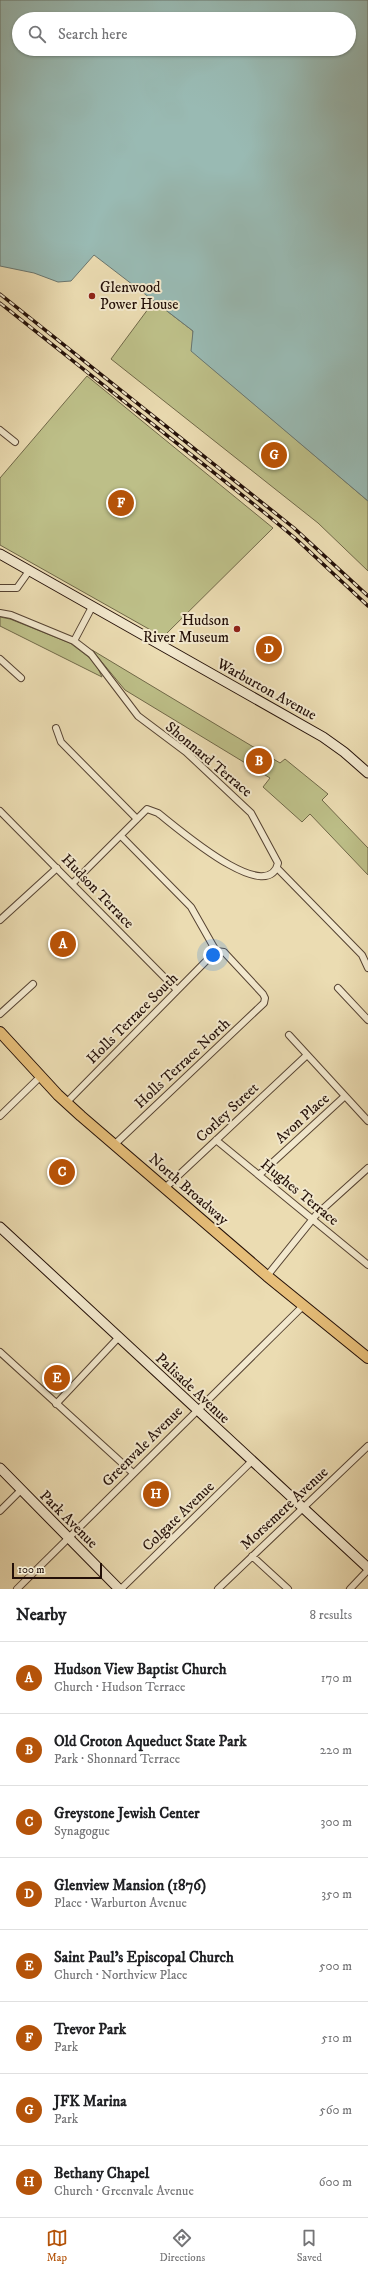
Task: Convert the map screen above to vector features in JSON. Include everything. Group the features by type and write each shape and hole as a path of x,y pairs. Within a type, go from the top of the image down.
{"main road":[{"name":"North Broadway","path":"0,1032 66,1103 267,1276 368,1358"}],"street":[{"path":"0,430 15,442"},
{"name":"Warburton Avenue","path":"0,554 323,737 344,752 368,773"},
{"path":"0,588 17,588 29,570"},
{"path":"74,641 92,607"},
{"name":"Shonnard Terrace","path":"0,613 11,615 74,641 97,660 138,716 186,752 251,813 273,851 278,863 277,868"},
{"path":"0,659 22,678"},
{"path":"56,728 61,742 137,819"},
{"path":"72,884 147,810 158,813 220,860 247,873 263,877 270,875 277,868 367,964"},
{"name":"Hudson Terrace","path":"0,811 177,990"},
{"path":"121,836 191,907 216,951"},
{"path":"0,920 56,868"},
{"name":"Holls Terrace South","path":"66,1103 216,951"},
{"name":"Holls Terrace North","path":"114,1144 260,1008 265,998 224,952 216,951"},
{"path":"0,1014 33,984"},
{"path":"338,988 368,1020"},
{"path":"289,1035 368,1121"},
{"name":"Corley Street","path":"165,1188 307,1055"},
{"path":"0,1116 40,1076"},
{"name":"Avon Place","path":"259,1175 345,1096"},
{"name":"Hughes Terrace","path":"216,1140 367,1263"},
{"path":"267,1276 313,1220 368,1168"},
{"name":"Palisade Avenue","path":"0,1227 368,1569"},
{"name":"Greenvale Avenue","path":"17,1589 196,1410 304,1305"},
{"path":"56,1404 119,1337"},
{"path":"0,1352 133,1473"},
{"name":"Morsemere Avenue","path":"218,1589 368,1446"},
{"name":"Colgate Avenue","path":"120,1589 252,1461"},
{"name":"Park Avenue","path":"0,1468 120,1589"},
{"path":"0,1511 21,1490"},
{"path":"252,1556 288,1589"},
{"path":"350,1589 368,1569"}],"green space":[{"path":"154,301 193,331 192,351 368,501 368,571 318,523 111,359"},
{"path":"87,376 273,528 163,637 0,545 0,478"},
{"path":"0,617 10,619 70,643 95,662 102,677 0,626"},
{"path":"92,650 280,763 285,759 328,794 322,800 368,848 368,875 310,814 302,822 263,787 270,778 125,690"}],"water":[{"path":"0,0 368,0 368,501 191,351 193,331 94,255 71,281 58,282 34,273 0,266"}],"railway":[{"path":"0,294 294,528 368,596"},
{"path":"0,303 266,514 295,538 368,606"}],"place":[{"name":"Glenwood Power House","path":"92,296"},
{"name":"JFK Marina","path":"274,455"},
{"name":"Trevor Park","path":"121,503"},
{"name":"Hudson River Museum","path":"237,629"},
{"name":"Glenview Mansion (1876)","path":"269,649"},
{"name":"Old Croton Aqueduct State Park","path":"259,761"},
{"name":"Hudson View Baptist Church","path":"63,944"},
{"name":"Greystone Jewish Center","path":"62,1172"},
{"name":"Saint Paul's Episcopal Church","path":"57,1378"},
{"name":"Bethany Chapel","path":"156,1494"}]}
